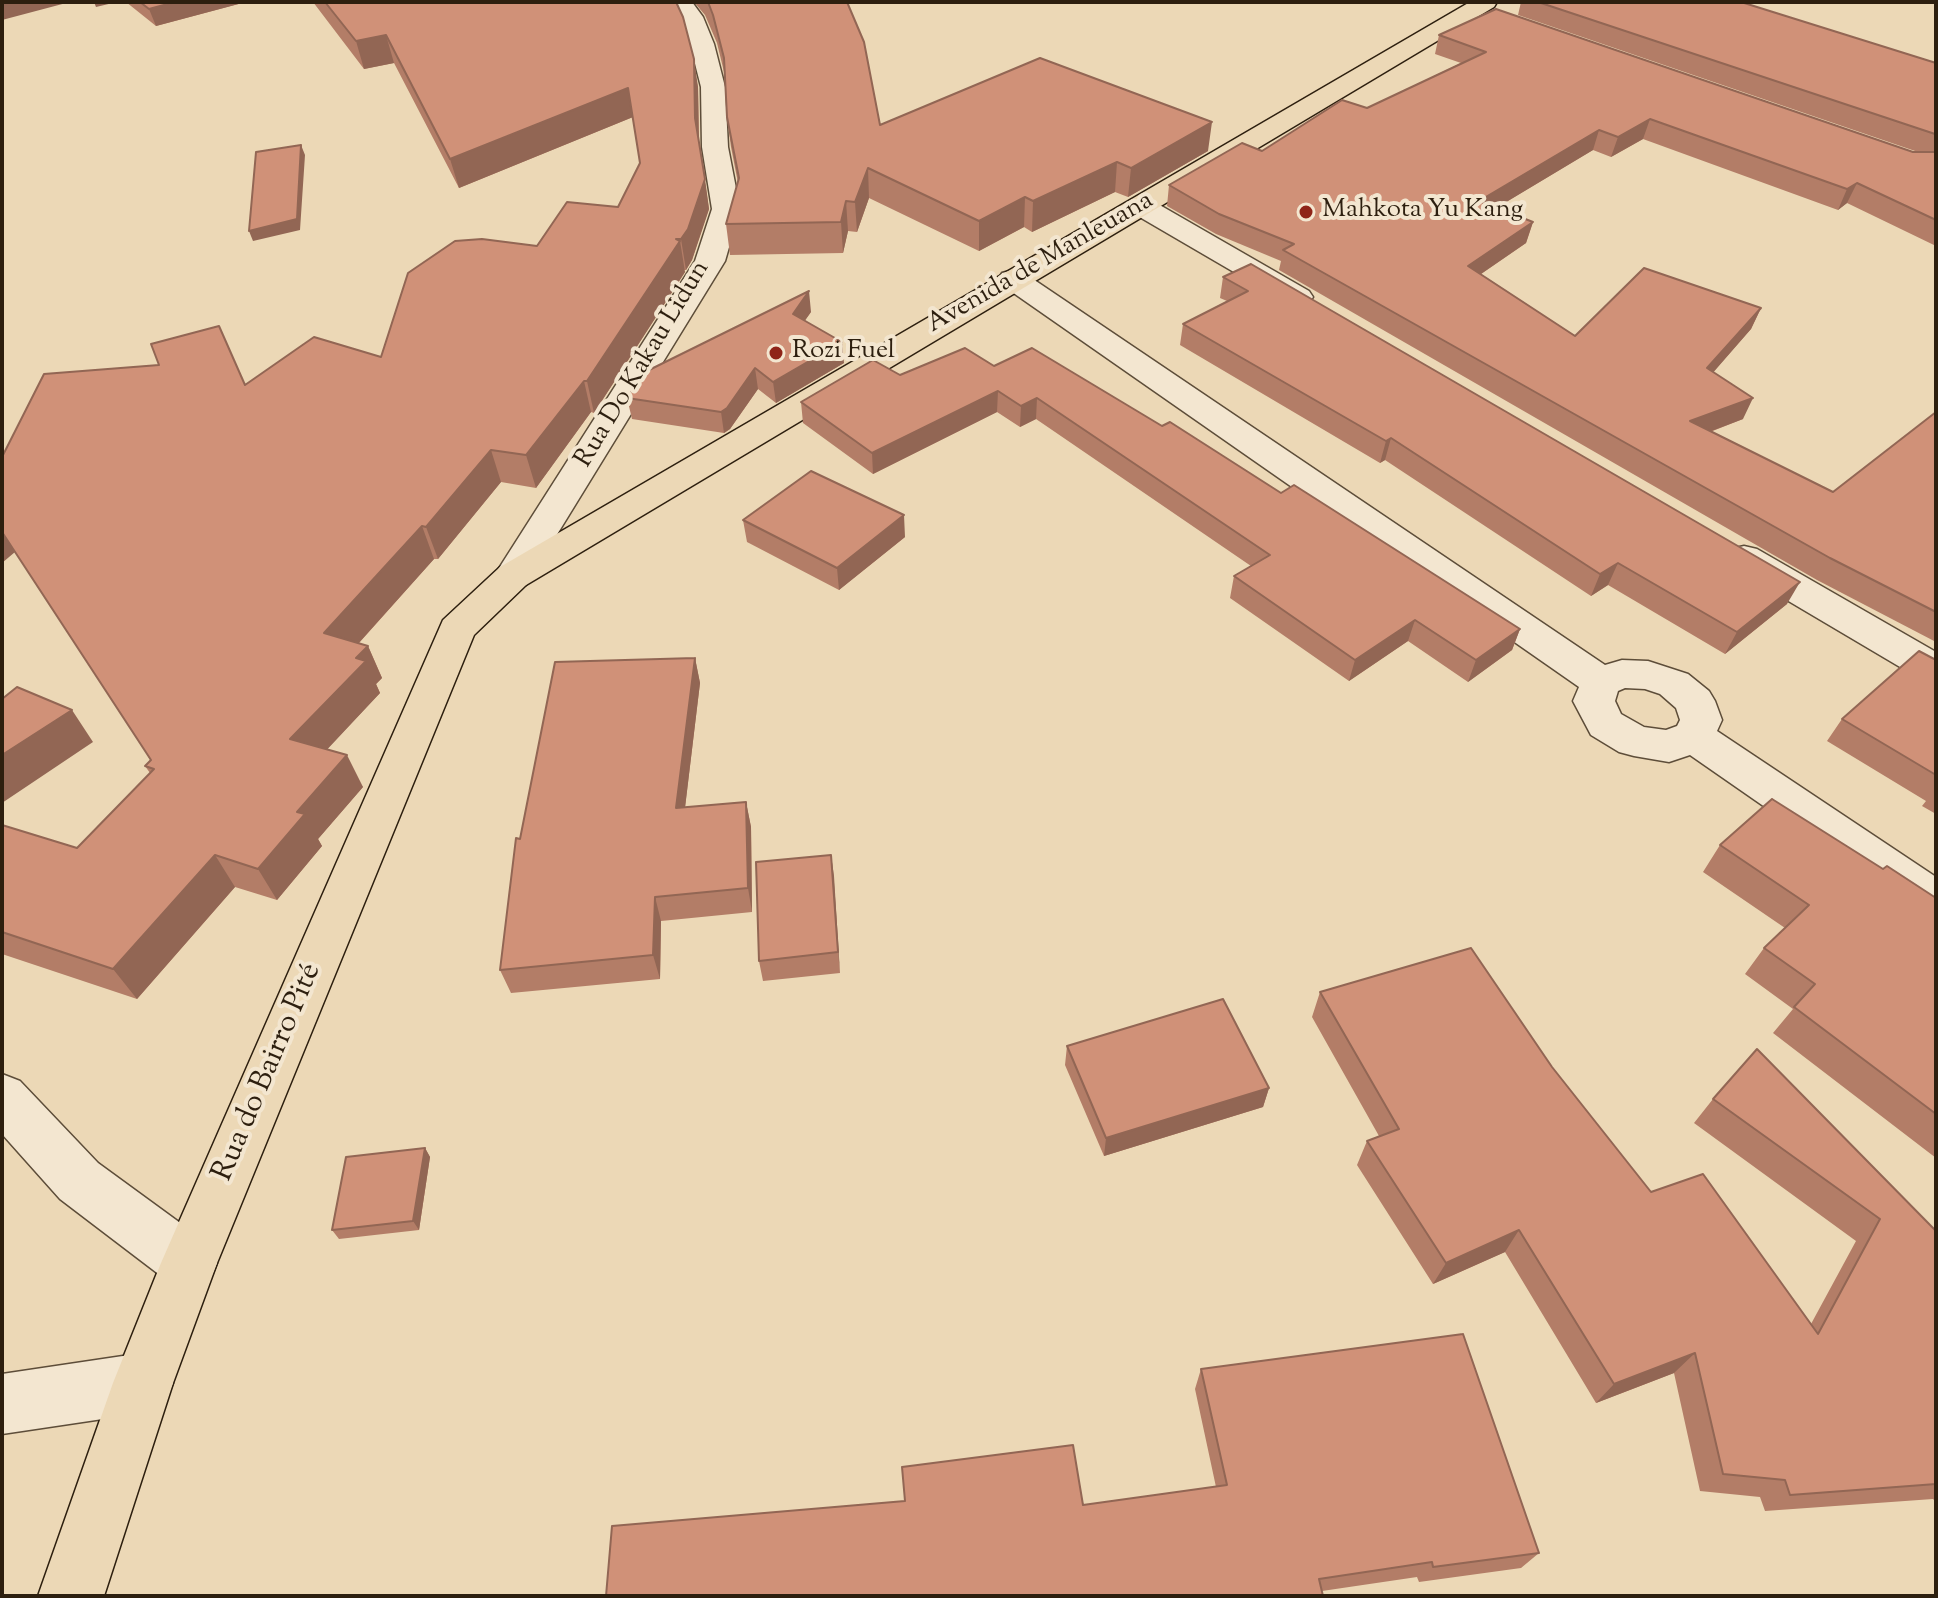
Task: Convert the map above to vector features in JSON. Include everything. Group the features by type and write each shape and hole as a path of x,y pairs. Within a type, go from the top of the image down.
{"main road":[{"name":"Avenida de Manleuana","path":"513,576 1013,279 1487,11"},
{"name":"Rua do Bairro Pité","path":"71,1596 143,1383 189,1263 457,629 513,576"}],"street":[{"name":"Rua Do Kakau Lidun","path":"513,576 710,261 726,209 715,147 713,87 702,44 691,17 680,2"},
{"path":"1141,206 1319,310"},
{"path":"1013,279 1601,682"},
{"path":"1717,542 1936,670"},
{"path":"1622,674 1635,674 1674,684 1694,701 1701,720 1694,736 1669,746 1634,741 1606,724 1594,701 1601,682 1622,674"},
{"path":"1694,736 1936,901"},
{"path":"2,1097 79,1181 189,1263"},
{"path":"2,1404 143,1383"}],"building":[{"path":"140,2 175,2 149,9"},
{"path":"325,2 676,2 694,59 695,118 705,179 688,229 681,239 676,239 680,241 587,381 526,455 491,450 426,527 422,526 324,633 368,646 356,658 366,661 290,739 347,755 297,812 305,814 258,869 215,855 113,969 2,932 2,825 77,848 154,769 145,766 151,760 2,532 2,457 44,374 159,365 151,344 219,326 245,385 314,337 381,357 408,273 455,241 482,239 537,246 567,202 618,207 640,163 628,88 450,159 386,35 356,41"},
{"path":"708,2 847,2 864,42 880,125 1040,58 1212,122 1131,168 1117,162 1033,201 1025,197 979,221 868,168 855,202 846,201 841,222 726,224 739,178 727,117 724,58"},
{"path":"1538,2 1741,2 1936,63 1936,136 1935,134"},
{"path":"1496,9 1913,152 1936,150 1936,220 1857,183 1847,189 1650,119 1618,137 1599,130 1479,201 1533,222 1468,266 1575,336 1644,268 1761,308 1707,368 1753,398 1690,421 1833,492 1936,412 1936,612 1830,558 1283,250 1294,244 1219,214 1169,185 1242,143 1262,151 1342,100 1367,108 1486,52 1439,35"},
{"path":"301,145 297,219 249,231 256,152"},
{"path":"1251,264 1800,582 1737,632 1618,563 1600,574 1391,438 1386,441 1183,324 1248,291 1223,277"},
{"path":"809,291 793,314 842,342 773,382 755,368 721,412 627,398 643,373"},
{"path":"965,348 994,366 1032,348 1162,426 1170,422 1281,493 1294,485 1520,629 1476,660 1415,620 1355,660 1234,576 1270,555 1037,398 1021,406 998,391 872,453 801,402 873,360 900,375"},
{"path":"811,471 904,515 837,568 743,520"},
{"path":"1919,651 1936,660 1936,775 1842,719"},
{"path":"695,658 676,808 746,802 748,888 655,897 653,955 500,970 516,838 520,839 555,662"},
{"path":"17,687 72,710 2,755 2,699"},
{"path":"1772,799 1883,869 1887,866 1936,898 1936,1114 1794,1007 1815,984 1764,948 1809,905 1720,845"},
{"path":"831,855 838,952 759,961 756,862"},
{"path":"1471,948 1552,1067 1651,1192 1703,1174 1818,1334 1880,1219 1713,1099 1757,1049 1936,1231 1936,1484 1790,1495 1785,1480 1723,1474 1695,1353 1614,1384 1519,1230 1446,1263 1367,1141 1399,1129 1320,992"},
{"path":"1223,999 1269,1088 1106,1138 1067,1046"},
{"path":"425,1148 413,1221 332,1230 346,1157"},
{"path":"1463,1334 1539,1553 1433,1567 1432,1562 1319,1579 1323,1596 606,1596 612,1526 905,1501 902,1467 1073,1445 1083,1505 1227,1485 1201,1369"}],"place":[{"name":"Mahkota Yu Kang","path":"1306,212"},
{"name":"Rozi Fuel","path":"776,353"}]}
